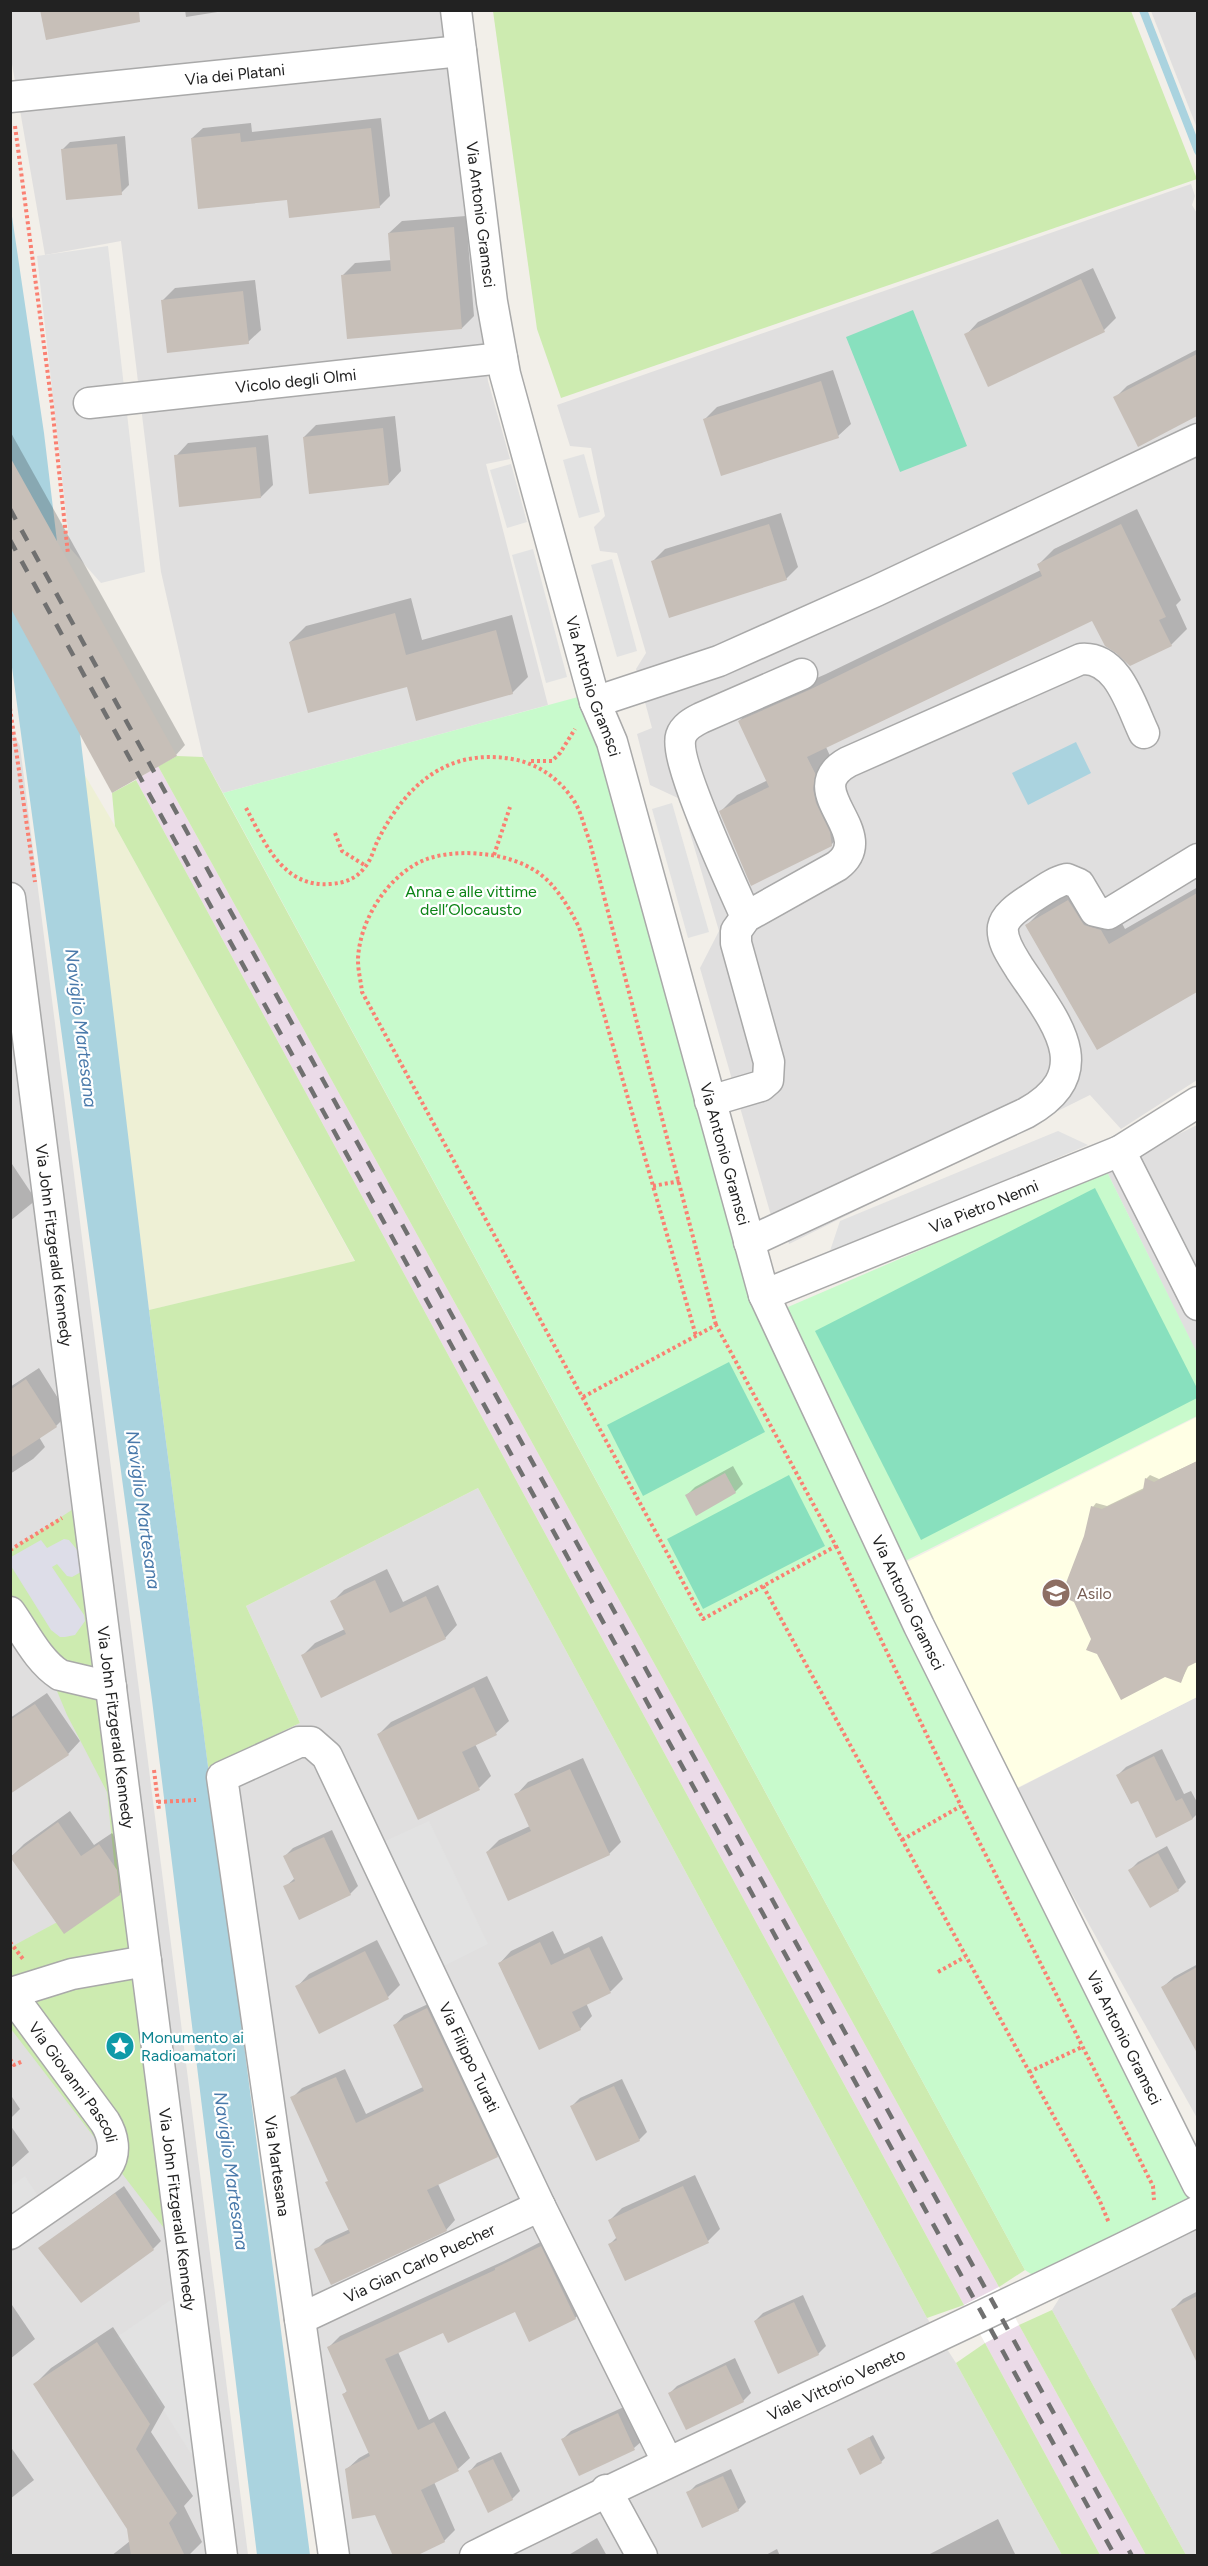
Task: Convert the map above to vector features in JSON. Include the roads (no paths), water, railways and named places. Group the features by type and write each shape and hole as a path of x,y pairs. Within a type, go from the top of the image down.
{"street":[{"name":"Via Antonio Gramsci","path":"456,10 492,302 502,358 595,702 612,742 764,1295 919,1626 1197,2185"},
{"name":"Via dei Platani","path":"11,96 461,51"},
{"name":"Vicolo degli Olmi","path":"89,403 502,358"},
{"path":"595,702 719,661 876,591 1197,439"},
{"path":"710,1101 761,1086 769,1076 769,1062 736,943 736,931 746,917 837,866 847,856 850,836 834,801 829,783 835,771 848,762 1081,659 1097,660 1111,669 1144,733"},
{"path":"746,917 689,780 681,753 681,735 694,721 802,674"},
{"path":"748,1242 1026,1113 1054,1094 1066,1073 1065,1051 1052,1017 1005,943 1003,924 1026,901 1067,879 1079,884 1095,911 1108,915 1197,859"},
{"name":"Via John Fitzgerald Kennedy","path":"10,898 222,2556"},
{"name":"Via Pietro Nenni","path":"764,1295 1120,1151 1197,1102"},
{"path":"1120,1151 1197,1305"},
{"path":"10,1612 54,1671 60,1675 111,1687"},
{"name":"Via Filippo Turati","path":"222,1777 299,1742 311,1742 323,1750 540,2206 667,2461"},
{"name":"Via Martesana","path":"222,1777 334,2556"},
{"path":"11,1993 72,1974 146,1961"},
{"name":"Via Giovanni Pascoli","path":"10,2234 107,2167 112,2161 113,2150 112,2137 105,2122 11,1993"},
{"name":"Via Gian Carlo Puecher","path":"300,2319 540,2206"},
{"name":"Viale Vittorio Veneto","path":"475,2556 606,2490 1041,2288 1197,2211"},
{"path":"606,2490 642,2556"}],"water":[{"name":"Naviglio Martesana","path":"10,203 44,433 149,1310 310,2555 257,2555 152,1700 11,660"},
{"path":"1076,742 1091,773 1028,805 1012,773"}],"waterway":[{"path":"1143,10 1198,151"}],"railway":[{"path":"10,509 1132,2556"},
{"path":"10,540 1115,2556"}],"place":[{"name":"Asilo","path":"1056,1593"},
{"name":"Monumento ai Radioamatori","path":"120,2046"}],"park label":[{"name":"Anna e alle vittime dell’Olocausto","path":"471,900"}]}
